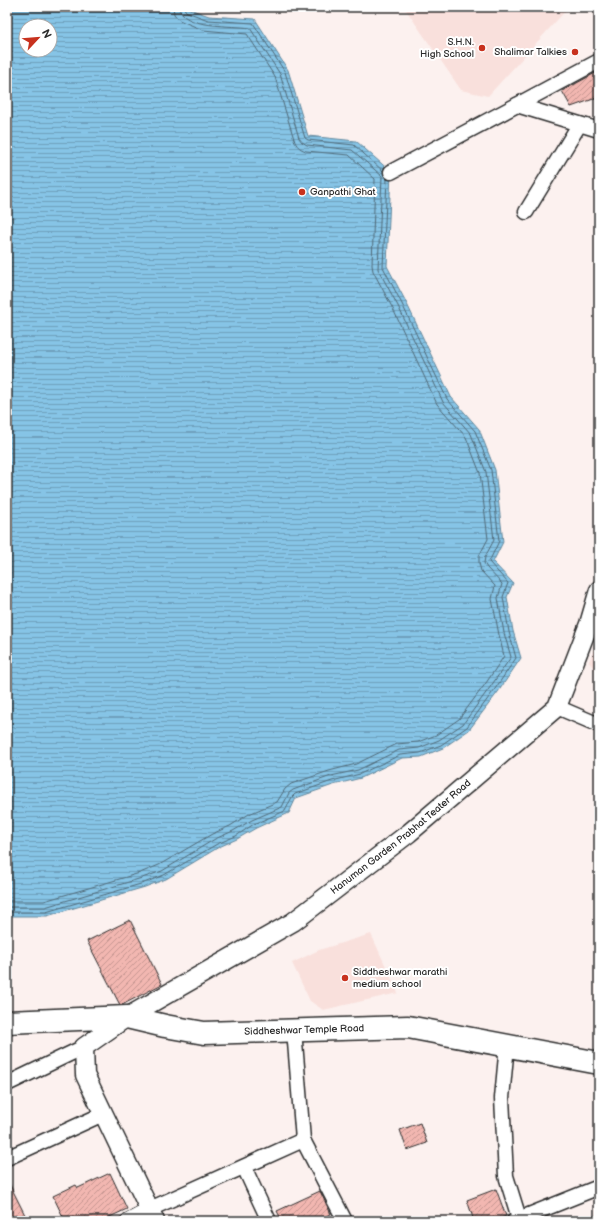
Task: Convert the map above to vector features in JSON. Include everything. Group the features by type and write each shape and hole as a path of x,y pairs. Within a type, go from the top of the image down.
{"highway":[{"name":"Siddheshwar Temple Road","path":"7,1022 127,1017 204,1033 408,1027 599,1063"}],"street":[{"path":"391,172 599,61"},
{"path":"517,105 599,130"},
{"path":"526,212 579,125"},
{"name":"Hanuman Garden Prabhat Teater Road","path":"84,1047 127,1017 293,922 409,833 557,707 589,624 599,590"},
{"path":"557,707 599,725"},
{"path":"294,1030 303,1140 345,1221"},
{"path":"507,1045 502,1098 506,1176 516,1220 599,1187"},
{"path":"7,1084 84,1047 85,1074 152,1215"},
{"path":"7,1158 103,1114"},
{"path":"128,1221 152,1215 244,1167 303,1140"},
{"path":"244,1167 270,1221"}],"shaded area":[{"name":"S.H.N. High School","path":"404,7 569,7 488,96 461,90"},
{"path":"599,637 599,676 589,662"},
{"name":"Siddheshwar marathi medium school","path":"371,934 398,993 323,1010 310,1001 292,963 319,950"}],"water":[{"path":"7,7 184,7 209,16 255,19 288,70 308,136 356,141 391,172 387,266 406,302 451,397 479,429 495,470 503,542 493,562 513,583 507,597 513,631 521,658 498,692 469,730 443,748 421,757 402,758 361,778 333,785 296,798 289,813 219,847 166,879 145,887 47,916 7,916"}],"building":[{"path":"599,71 599,97 571,107 562,91"},
{"path":"130,920 162,984 120,1005 87,941"},
{"path":"420,1123 427,1143 407,1150 400,1130"},
{"path":"110,1173 127,1209 101,1221 65,1221 53,1196 76,1185 78,1188"},
{"path":"7,1179 28,1221 7,1221"},
{"path":"496,1189 506,1216 492,1221 474,1221 467,1200"},
{"path":"320,1191 331,1214 317,1221 282,1221 277,1211"}],"place":[{"name":"S.H.N. High School","path":"482,48"},
{"name":"Shalimar Talkies","path":"575,52"},
{"name":"Ganpathi Ghat","path":"302,192"},
{"name":"Siddheshwar marathi medium school","path":"345,978"}]}
